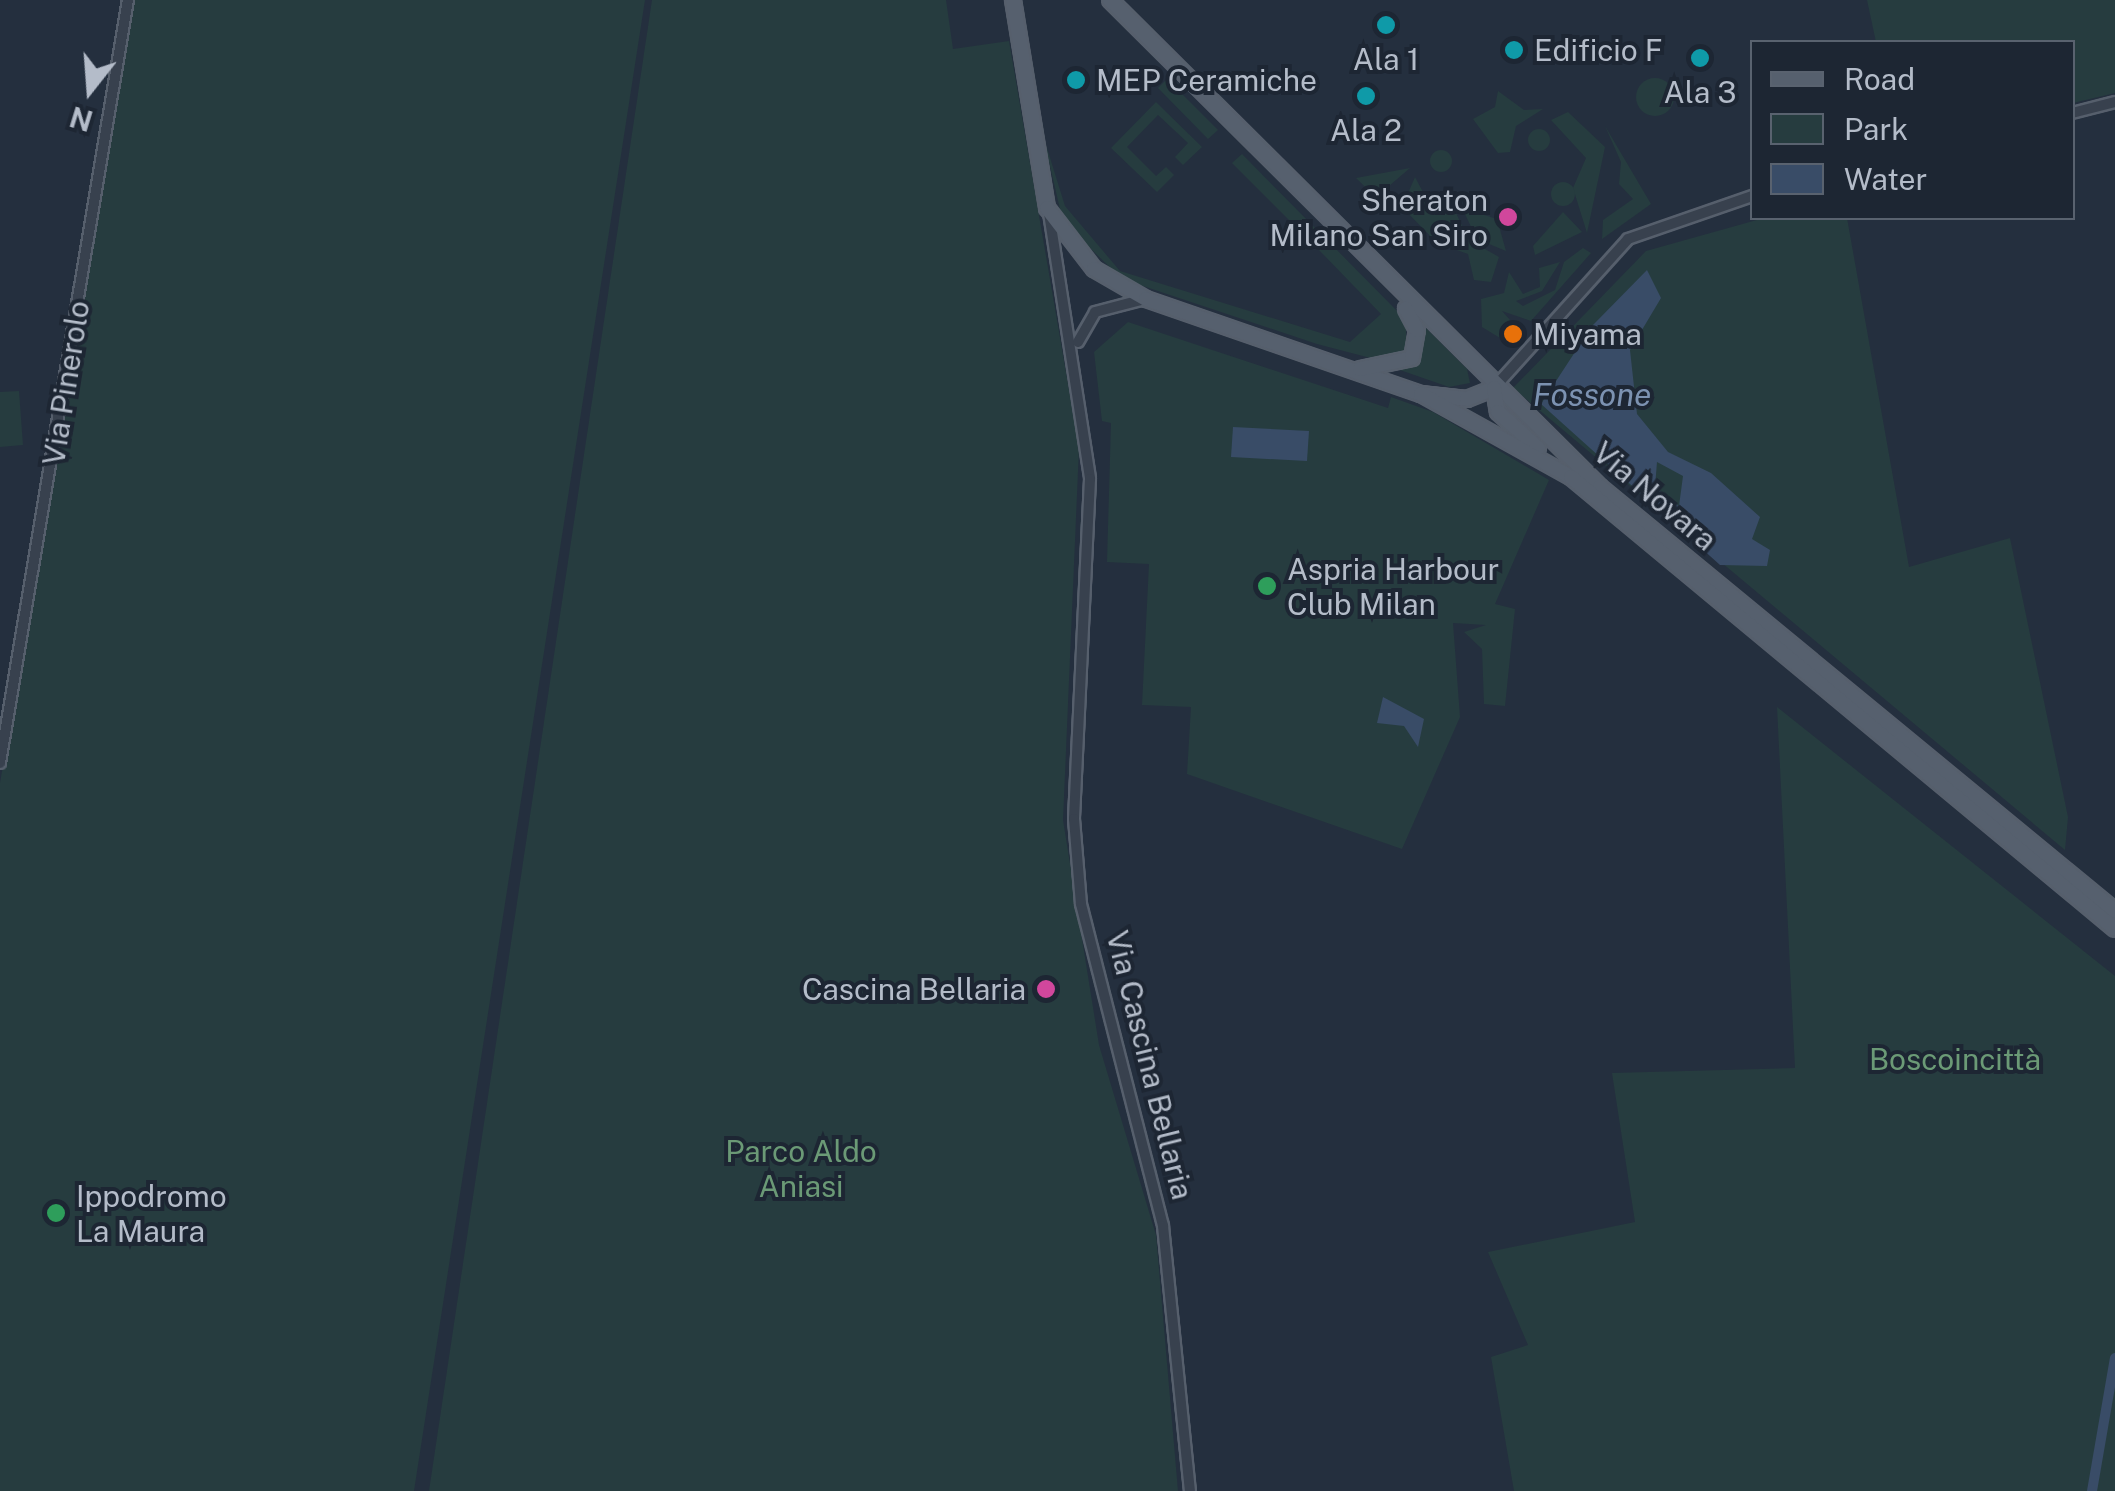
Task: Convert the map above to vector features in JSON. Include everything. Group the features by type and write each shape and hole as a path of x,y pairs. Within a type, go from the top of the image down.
{"main road":[{"name":"Via Cascina Bellaria","path":"1013,0 1048,208 1094,269 1146,299 1421,394"},
{"name":"Via Novara","path":"1114,1 1376,272 1600,487 2115,911"},
{"path":"1350,370 1395,368 1417,350 1411,315 1376,272"},
{"path":"1421,394 1467,399 1494,388 1498,412 1571,478"},
{"name":"Via Novara","path":"1421,394 1571,478 2115,929"}],"street":[{"name":"Via Pinerolo","path":"0,763 128,0"},
{"path":"2075,112 2115,102"},
{"path":"1494,388 1628,238 1750,197"},
{"name":"Via Cascina Bellaria","path":"1048,208 1076,352 1090,479 1074,819 1081,904 1162,1226 1190,1491"},
{"path":"1076,352 1095,312 1146,299"}],"green space":[{"path":"135,0 645,0 414,1491 0,1491 0,783"},
{"name":"Parco Aldo Aniasi","path":"652,0 946,0 953,49 1009,41 1079,448 1063,820 1099,1045 1156,1235 1178,1491 429,1491"},
{"path":"1867,0 2115,0 2115,93 2075,103 2075,40 1876,40"},
{"path":"1655,78 1669,83 1674,97 1669,111 1655,116 1641,111 1636,97 1641,83"},
{"path":"1167,79 1218,130 1208,139 1158,88"},
{"path":"1498,91 1524,110 1543,109 1516,126 1510,152 1498,153 1473,119 1495,107"},
{"path":"1156,102 1202,147 1183,165 1175,157 1188,143 1158,115 1127,147 1156,176 1166,167 1174,175 1157,192 1111,148"},
{"path":"1568,112 1605,147 1587,233 1573,188 1586,158 1551,120"},
{"path":"1605,126 1651,204 1602,239 1603,220 1633,199 1619,184 1621,162"},
{"path":"1539,129 1547,132 1547,148 1539,151 1531,148 1528,140 1531,132"},
{"path":"1042,132 1065,206 1120,271 1350,342 1381,314 1318,249 1329,242 1406,320 1406,355 1382,361 1317,344 1122,279 1063,222"},
{"path":"1441,150 1449,153 1449,169 1441,172 1433,169 1430,161 1433,153"},
{"path":"1242,154 1316,229 1306,237 1232,163"},
{"path":"1410,168 1389,186 1390,211 1356,178"},
{"path":"1415,177 1433,211 1456,213 1469,240 1499,257 1491,282 1474,280 1468,254 1437,243 1402,207"},
{"path":"1563,182 1572,185 1572,203 1563,206 1554,203 1551,194 1554,185"},
{"path":"1462,208 1497,219 1506,251 1477,239"},
{"path":"1563,212 1582,232 1535,255 1533,246"},
{"path":"1757,220 1847,220 1909,567 2010,538 2068,817 2065,850 1513,388 1646,251"},
{"path":"1583,248 1591,253 1531,321 1502,311 1511,321 1500,338 1482,327 1481,299 1504,293 1509,272 1523,294 1540,287 1539,268 1560,262 1542,291 1516,301 1523,306 1555,290 1564,262"},
{"name":"Aspria Harbour Club Milan","path":"1128,322 1388,408 1391,397 1433,412 1549,480 1495,604 1515,609 1505,706 1484,704 1482,649 1464,632 1486,625 1453,623 1460,717 1402,849 1187,774 1191,707 1142,705 1149,564 1107,562 1111,423 1102,421 1094,352"},
{"path":"1423,325 1467,369 1470,383 1449,387 1397,369"},
{"path":"19,391 23,445 0,447 0,392"},
{"name":"Boscoincittà","path":"1777,707 2115,976 2115,1491 1514,1491 1491,1357 1528,1345 1488,1252 1635,1222 1612,1073 1795,1068"}],"water":[{"name":"Fossone","path":"1647,270 1661,298 1630,350 1637,414 1668,452 1711,473 1760,517 1752,539 1770,550 1767,566 1720,565 1541,404 1592,326","holes":["1657,462 1683,476 1679,506 1655,487"]},
{"path":"1233,427 1309,431 1307,461 1231,457"},
{"path":"1383,697 1424,719 1418,747 1404,726 1377,723"}],"waterway":[{"path":"2092,1491 2115,1358"}],"place":[{"name":"Ala 1","path":"1386,25"},
{"name":"Edificio F","path":"1514,50"},
{"name":"Ala 3","path":"1700,58"},
{"name":"MEP Ceramiche","path":"1076,80"},
{"name":"Ala 2","path":"1366,96"},
{"name":"Sheraton Milano San Siro","path":"1508,217"},
{"name":"Miyama","path":"1513,334"},
{"name":"Aspria Harbour Club Milan","path":"1267,586"},
{"name":"Cascina Bellaria","path":"1046,989"},
{"name":"Ippodromo La Maura","path":"56,1213"}]}
